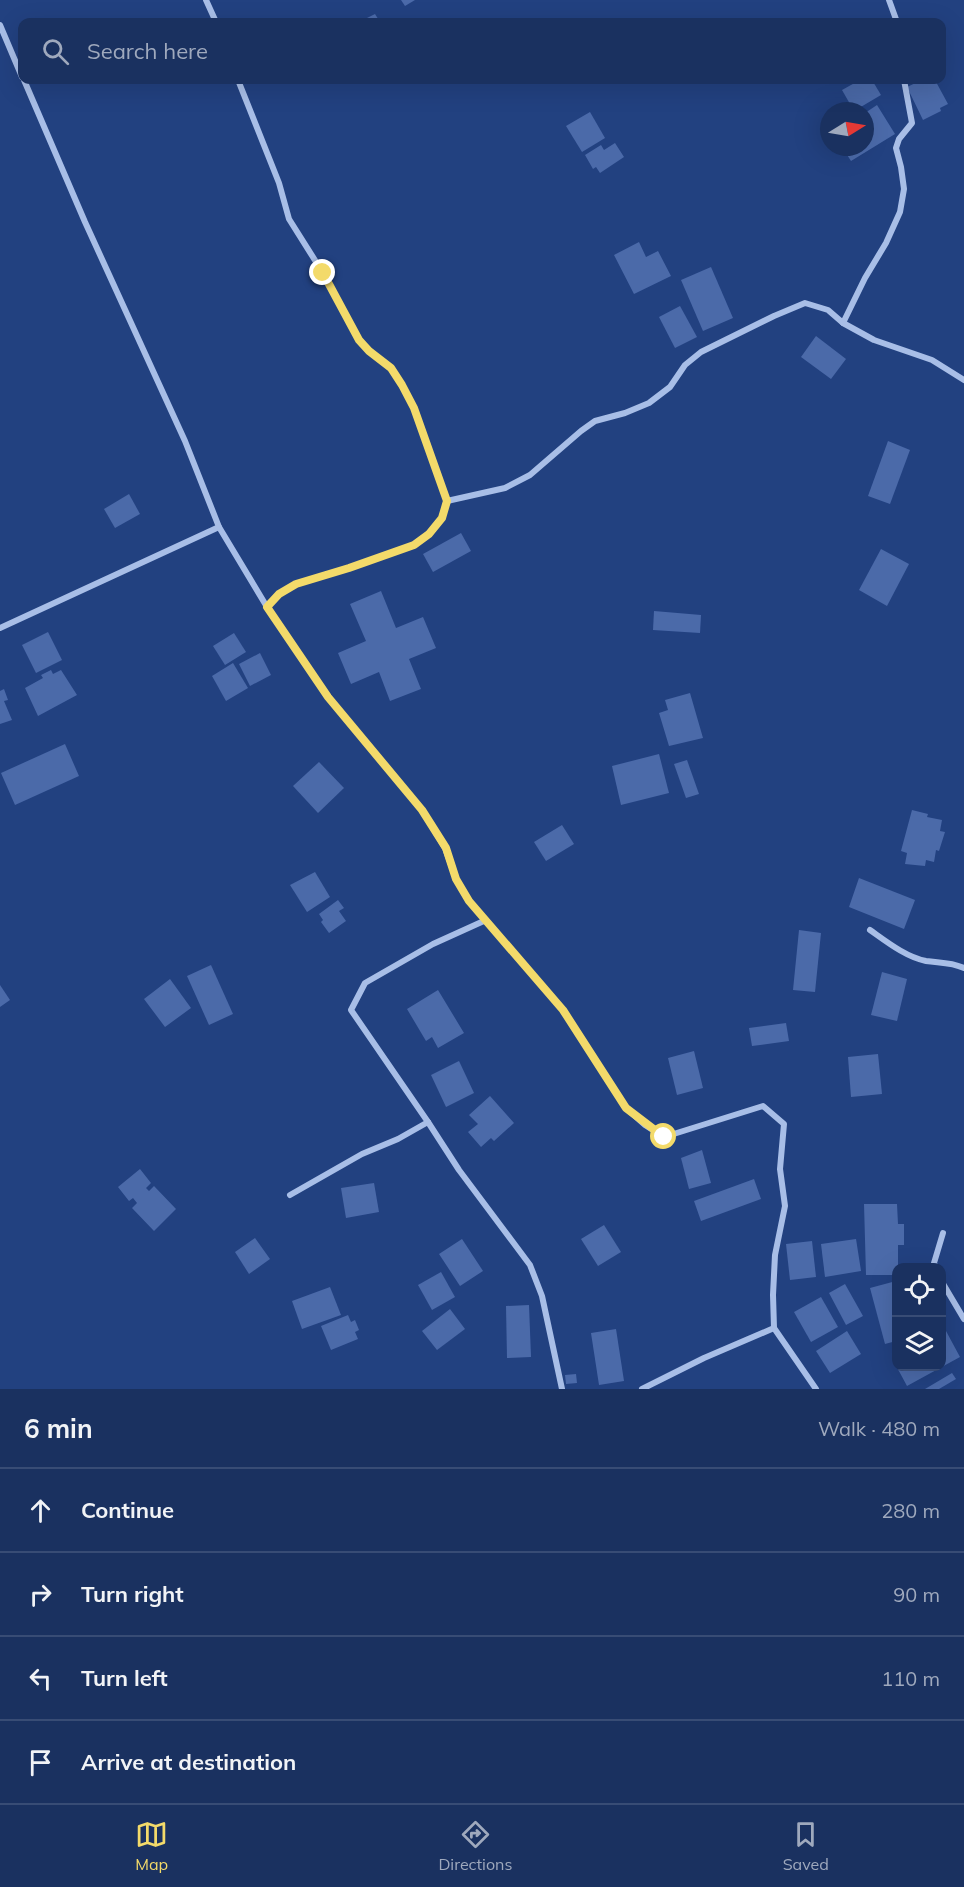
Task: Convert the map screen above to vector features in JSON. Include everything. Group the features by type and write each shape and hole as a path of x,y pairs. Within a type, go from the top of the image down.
{"street":[{"path":"206,0 214,18"},
{"path":"889,0 896,18"},
{"path":"0,25 18,66"},
{"path":"26,84 85,222 185,441 219,527 267,607 328,697 422,810 446,848 456,879 469,901 563,1010 626,1108 645,1125 664,1137 763,1106 784,1124 780,1169 785,1206 776,1255 774,1328 816,1389"},
{"path":"240,84 279,183 289,219 323,273 359,340 391,368 402,385 414,408 447,501 442,518 429,534 414,545 296,584 279,594 267,607"},
{"path":"843,323 900,212 904,189 896,148 899,139 912,123 905,84"},
{"path":"447,501 505,488 530,475 581,430 595,421 625,413 649,403 670,387 685,365 701,352 805,303 828,310 843,323 874,340 932,360 964,380"},
{"path":"0,628 219,527"},
{"path":"486,920 433,944 365,984 351,1010 459,1170 530,1265 542,1296 562,1389"},
{"path":"870,930 900,950 924,961 954,964 964,968"},
{"path":"290,1195 362,1154 398,1139 428,1122"},
{"path":"934,1263 943,1233"},
{"path":"946,1289 964,1319"},
{"path":"642,1389 704,1358 774,1328"}],"building":[{"path":"401,0 415,0 405,6"},
{"path":"853,84 874,84 881,95 869,102 849,102 842,90"},
{"path":"913,84 937,84 948,104 940,108 941,111 923,120 907,87"},
{"path":"877,105 895,134 874,147 874,107"},
{"path":"590,112 605,138 582,152 566,126"},
{"path":"615,143 624,157 600,173 596,167 593,169 585,155 601,145 604,150"},
{"path":"848,156 859,156 851,161"},
{"path":"639,242 646,257 658,251 671,276 634,294 614,255"},
{"path":"711,267 733,318 703,331 681,280"},
{"path":"680,306 697,337 675,348 659,317"},
{"path":"816,336 846,359 831,379 801,357"},
{"path":"888,441 910,450 890,504 868,496"},
{"path":"129,494 140,514 115,528 104,509"},
{"path":"461,533 471,551 433,572 423,554"},
{"path":"881,549 909,564 887,606 859,590"},
{"path":"381,591 396,628 423,617 436,648 409,659 421,689 390,701 379,672 351,684 338,653 366,641 350,604"},
{"path":"654,611 701,615 700,633 653,630"},
{"path":"48,632 62,660 36,673 22,645"},
{"path":"234,633 246,652 225,665 213,646"},
{"path":"260,653 271,675 250,686 239,664"},
{"path":"233,663 248,688 226,701 212,676"},
{"path":"51,670 53,674 61,670 77,695 38,716 25,688 43,678 41,675"},
{"path":"4,689 8,700 4,701 12,720 0,724 0,691"},
{"path":"690,693 703,738 669,746 659,713 668,710 665,700"},
{"path":"65,744 79,776 15,805 1,773"},
{"path":"659,754 669,793 621,805 612,766"},
{"path":"687,760 699,794 686,798 674,764"},
{"path":"319,762 344,788 318,813 293,786"},
{"path":"912,810 928,814 927,817 942,820 940,831 945,832 939,851 936,850 934,862 926,860 925,866 905,864 907,853 901,851"},
{"path":"562,825 574,844 546,861 534,842"},
{"path":"315,872 330,897 307,912 290,885"},
{"path":"859,878 915,900 904,929 849,907"},
{"path":"338,900 344,908 339,911 346,921 329,933 321,922 323,920 319,914"},
{"path":"799,930 821,933 815,992 793,990"},
{"path":"211,965 233,1014 209,1025 187,976"},
{"path":"882,972 907,979 897,1021 871,1015"},
{"path":"170,979 191,1008 165,1027 144,999"},
{"path":"0,985 10,1000 0,1007"},
{"path":"438,990 464,1033 438,1048 432,1037 426,1041 407,1009"},
{"path":"786,1023 789,1041 752,1046 749,1028"},
{"path":"694,1051 703,1088 677,1095 668,1058"},
{"path":"878,1054 882,1094 851,1097 848,1057"},
{"path":"459,1061 474,1093 446,1107 431,1075"},
{"path":"490,1096 514,1123 494,1141 491,1138 481,1147 468,1132 478,1124 469,1115"},
{"path":"702,1150 711,1183 689,1189 681,1158"},
{"path":"140,1169 151,1183 146,1188 149,1191 154,1186 176,1209 154,1231 132,1208 137,1203 133,1198 129,1201 118,1187"},
{"path":"754,1179 761,1199 701,1221 694,1201"},
{"path":"374,1183 379,1212 346,1218 341,1188"},
{"path":"864,1204 897,1204 898,1224 904,1224 904,1245 898,1245 898,1263 892,1263 892,1275 866,1275"},
{"path":"604,1225 621,1252 598,1266 581,1239"},
{"path":"255,1238 270,1259 249,1274 235,1252"},
{"path":"462,1239 483,1271 460,1286 439,1254"},
{"path":"856,1239 861,1271 825,1277 821,1244"},
{"path":"812,1241 816,1277 790,1280 786,1244"},
{"path":"441,1272 455,1297 432,1310 418,1285"},
{"path":"892,1282 892,1342 885,1344 870,1288"},
{"path":"845,1284 863,1316 846,1325 829,1293"},
{"path":"330,1287 341,1315 302,1329 292,1301"},
{"path":"821,1297 838,1327 811,1342 794,1312"},
{"path":"529,1305 531,1357 507,1358 506,1306"},
{"path":"450,1309 465,1329 437,1350 422,1331"},
{"path":"348,1315 351,1322 355,1320 359,1330 355,1332 358,1339 331,1350 321,1326"},
{"path":"616,1329 624,1381 599,1385 591,1333"},
{"path":"847,1331 861,1354 830,1373 816,1351"},
{"path":"946,1331 960,1357 946,1365"},
{"path":"899,1371 934,1371 907,1386"},
{"path":"952,1373 956,1379 939,1389 925,1389"},
{"path":"576,1374 577,1383 566,1384 565,1375"}],"route":[{"path":"323,273 359,340 391,368 402,385 414,408 447,501 442,518 429,534 414,545 327,576 296,584 279,594 267,607 328,697 422,810 446,848 456,879 469,901 563,1010 626,1108 645,1125 664,1137"}]}
